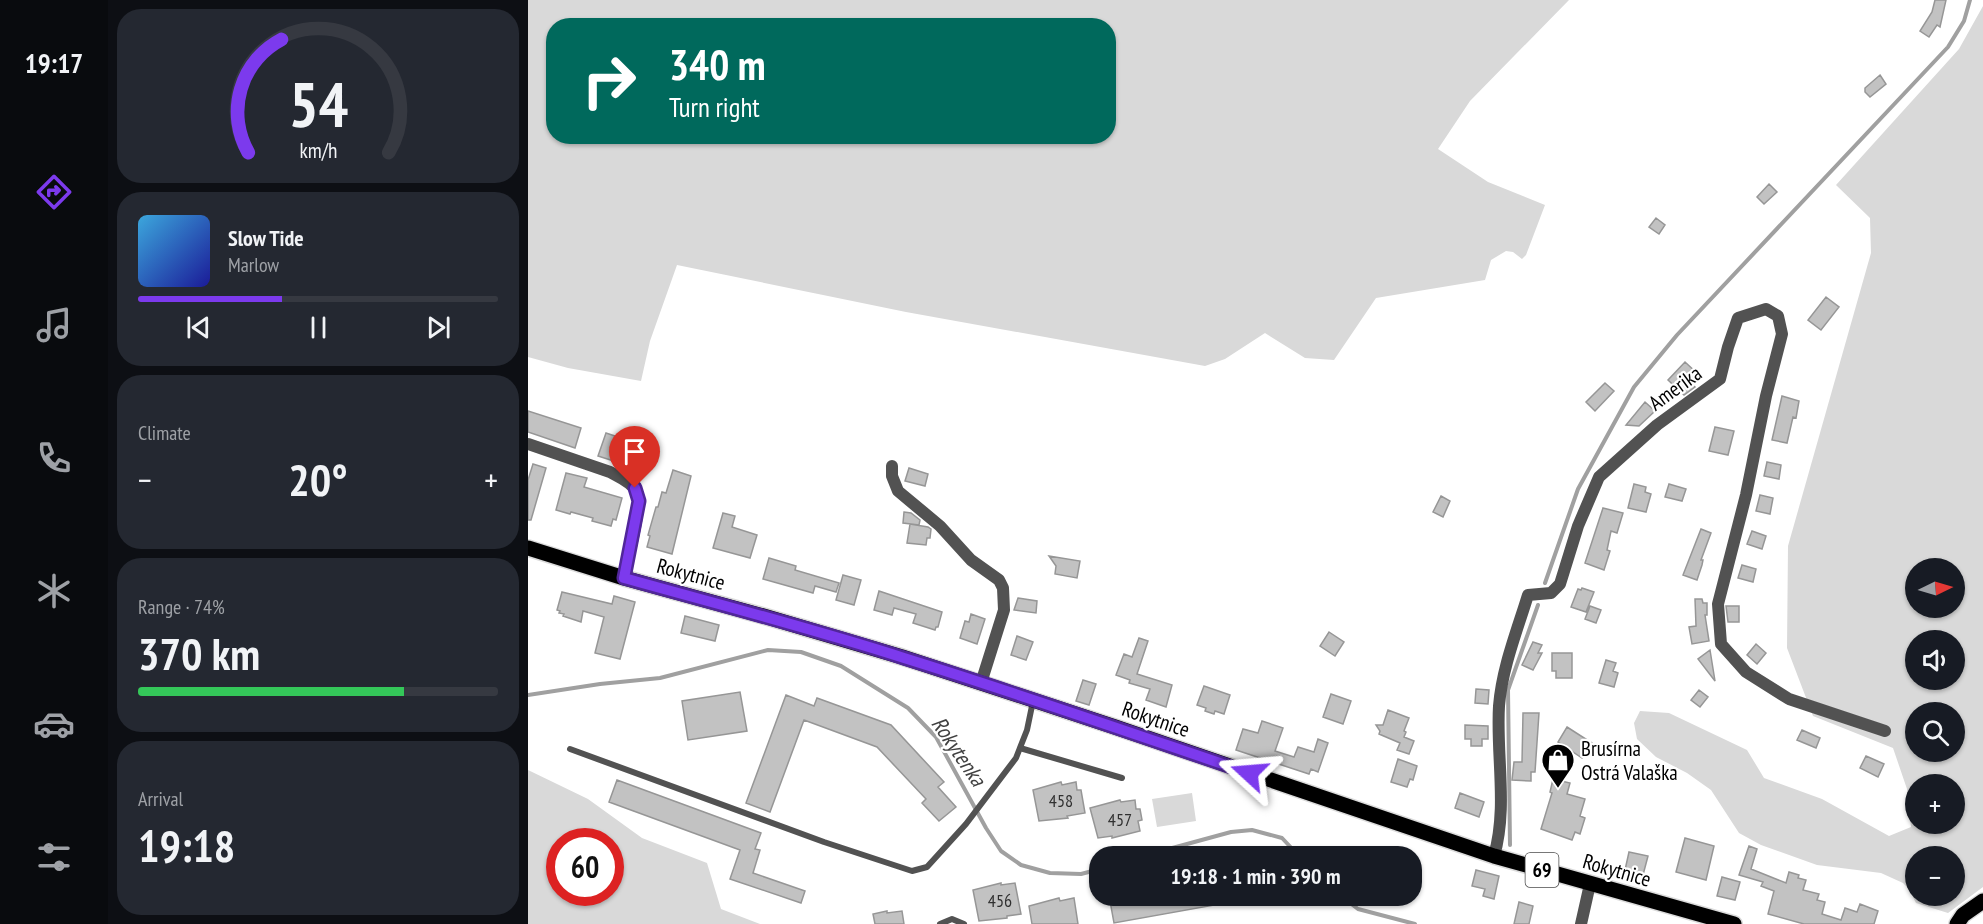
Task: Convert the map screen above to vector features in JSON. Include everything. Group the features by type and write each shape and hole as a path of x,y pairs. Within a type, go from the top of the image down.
{"main road":[{"name":"Rokytnice","path":"528,548 624,578 902,657 1494,856 1734,924"},
{"path":"1957,924 1963,915 1983,901"}],"street":[{"name":"Amerika","path":"1494,856 1499,833 1501,687 1528,595 1551,593 1560,584 1578,526 1599,477 1657,425 1720,379 1738,318 1766,309 1778,316 1782,334 1766,396 1746,495 1718,604 1721,644 1746,672 1789,699 1885,731"},
{"path":"528,444 610,472 635,488 639,501 624,578"},
{"path":"892,465 892,476 898,491 940,526 971,560 999,580 1003,588 1004,610 981,683"},
{"path":"1581,924 1590,884"}],"lane":[{"path":"570,749 824,842 912,871 927,867 986,800 1016,759 1027,730 1034,701"},
{"path":"1020,748 1122,778"},
{"path":"940,924 952,919 964,924"}],"shaded area":[{"path":"528,0 1569,0 1470,101 1438,149 1488,182 1545,205 1526,255 1522,259 1513,252 1506,251 1491,260 1485,280 1376,298 1334,360 1305,358 1265,333 1225,359 1205,366 906,312 677,265 650,341 641,381 568,368 528,357"},
{"path":"1983,6 1983,887 1965,900 1965,846 1905,846 1905,885 1881,873 1817,865 1761,845 1739,833 1711,790 1687,773 1656,757 1637,739 1634,723 1640,711 1669,713 1747,750 1764,778 1822,799 1889,836 1905,829 1905,834 1965,834 1965,774 1905,774 1905,783 1893,748 1813,716 1787,648 1788,546 1871,253 1870,218 1836,185 1959,49"},
{"path":"528,770 588,799 642,838 707,863 721,909 760,924 528,924"},
{"path":"1192,793 1196,821 1157,827 1152,799"},
{"path":"1926,906 1957,906 1948,913"}],"building":[{"path":"1935,0 1946,0 1940,27 1937,25 1929,37 1920,31 1932,12"},
{"path":"1880,75 1886,84 1870,97 1865,92 1865,88"},
{"path":"1769,184 1777,192 1764,204 1757,197"},
{"path":"1656,218 1665,225 1659,234 1649,227"},
{"path":"1826,297 1839,307 1821,330 1808,320"},
{"path":"1685,362 1698,374 1690,383 1695,387 1684,395 1668,380"},
{"path":"1605,383 1614,391 1595,411 1586,402"},
{"path":"1782,396 1799,401 1787,443 1772,440"},
{"path":"1645,402 1655,411 1639,426 1626,425"},
{"path":"528,411 581,428 575,448 528,432"},
{"path":"1715,427 1734,431 1728,455 1709,451"},
{"path":"606,433 627,440 620,463 598,456"},
{"path":"1767,462 1781,465 1779,479 1764,476"},
{"path":"533,464 546,468 531,520 528,520 528,480"},
{"path":"909,468 928,474 925,486 905,481"},
{"path":"673,470 691,476 672,554 647,547 656,507 658,507 662,492 666,493"},
{"path":"566,473 587,478 584,487 622,498 616,520 613,519 611,526 592,521 593,518 556,510"},
{"path":"1634,484 1646,487 1645,492 1651,494 1646,512 1628,508"},
{"path":"1669,484 1686,489 1682,501 1665,497"},
{"path":"1760,495 1773,498 1770,514 1756,511"},
{"path":"1441,496 1450,501 1443,517 1433,512"},
{"path":"1603,508 1623,513 1617,533 1611,531 1607,550 1610,551 1604,570 1585,563"},
{"path":"904,512 911,513 920,520 919,525 903,523"},
{"path":"723,513 735,516 732,527 757,535 750,558 713,548"},
{"path":"910,524 931,529 926,545 907,543"},
{"path":"1701,529 1711,533 1701,560 1703,560 1697,580 1683,575"},
{"path":"1752,531 1766,536 1762,549 1747,544"},
{"path":"1049,556 1080,561 1077,578 1055,574 1056,566"},
{"path":"769,558 796,566 795,570 839,583 836,592 815,586 813,593 763,579"},
{"path":"1742,565 1756,569 1753,582 1738,578"},
{"path":"843,575 861,580 854,605 836,600"},
{"path":"1578,589 1594,592 1586,612 1571,607"},
{"path":"879,591 942,612 938,627 935,630 913,623 916,614 894,608 892,615 874,610"},
{"path":"562,592 612,604 614,596 635,602 620,659 595,653 604,617 583,611 581,622 559,613 560,611 557,610"},
{"path":"1018,598 1037,601 1036,613 1014,610"},
{"path":"1695,599 1702,599 1703,603 1707,603 1707,615 1705,615 1709,641 1692,644 1689,627 1696,626"},
{"path":"1590,606 1601,610 1596,623 1585,619"},
{"path":"1726,606 1739,606 1739,622 1728,622"},
{"path":"971,614 985,619 977,644 960,638 965,621 969,622"},
{"path":"685,616 719,625 715,641 681,633"},
{"path":"1329,632 1344,642 1335,656 1320,646"},
{"path":"1017,636 1033,642 1026,660 1011,655"},
{"path":"1139,638 1148,641 1137,674 1172,685 1166,707 1146,700 1150,689 1129,683 1130,680 1116,675 1124,654 1132,657"},
{"path":"1533,642 1542,645 1538,653 1542,653 1533,670 1522,665"},
{"path":"1756,644 1766,653 1757,664 1747,655"},
{"path":"1710,650 1715,681 1698,659"},
{"path":"1552,653 1572,653 1572,678 1556,678 1556,671 1552,671"},
{"path":"1606,660 1616,663 1613,671 1618,673 1614,687 1599,683"},
{"path":"1083,680 1096,684 1089,705 1076,701"},
{"path":"1204,686 1230,695 1224,714 1205,711 1206,708 1197,705"},
{"path":"1476,689 1489,690 1488,704 1475,703"},
{"path":"1699,690 1708,697 1700,707 1691,700"},
{"path":"740,692 747,731 688,740 682,701"},
{"path":"1331,694 1351,701 1343,724 1323,717"},
{"path":"786,695 814,706 817,698 891,725 944,782 938,787 956,807 939,821 922,803 926,799 877,747 804,720 770,812 746,803"},
{"path":"1388,710 1409,718 1404,737 1414,741 1409,754 1397,750 1400,743 1379,734 1380,731 1376,725 1383,725"},
{"path":"1523,713 1539,713 1535,772 1531,772 1531,781 1512,780 1514,762 1522,762"},
{"path":"1262,721 1283,728 1275,751 1294,757 1298,747 1314,752 1318,739 1328,743 1318,772 1311,769 1309,774 1236,750 1243,729 1258,733"},
{"path":"1465,725 1488,726 1488,739 1482,739 1482,746 1471,746 1471,739 1465,739"},
{"path":"1567,727 1592,743 1582,758 1558,742"},
{"path":"1802,730 1820,738 1816,748 1797,740"},
{"path":"1866,756 1884,764 1878,777 1860,768"},
{"path":"1398,759 1417,766 1413,780 1410,779 1407,787 1391,782"},
{"path":"1553,779 1570,783 1567,794 1585,799 1580,816 1585,818 1580,834 1575,832 1572,840 1541,829 1552,793 1550,792"},
{"path":"617,780 761,833 755,849 760,850 753,873 805,891 801,903 730,879 740,850 609,802"},
{"path":"1061,782 1062,785 1076,782 1077,790 1081,790 1085,813 1067,816 1068,818 1039,821 1033,790"},
{"path":"1460,793 1484,802 1479,817 1455,808"},
{"path":"1120,800 1121,802 1135,800 1136,809 1140,809 1142,820 1138,821 1140,831 1112,838 1112,836 1098,838 1090,808"},
{"path":"1685,838 1714,846 1706,880 1676,872"},
{"path":"1749,846 1757,849 1751,869 1786,883 1789,872 1799,875 1798,878 1806,880 1803,890 1819,894 1817,900 1825,902 1822,914 1841,920 1845,908 1857,912 1860,904 1878,911 1874,924 1804,924 1768,914 1774,891 1761,886 1763,882 1739,875"},
{"path":"1629,852 1648,856 1643,875 1625,870"},
{"path":"1476,870 1499,876 1494,899 1483,896 1485,889 1472,886"},
{"path":"1722,877 1740,882 1735,900 1717,896"},
{"path":"1001,883 1001,885 1015,883 1021,914 979,921 973,890"},
{"path":"1059,898 1060,901 1074,898 1078,924 1032,924 1029,906"},
{"path":"1519,902 1533,906 1529,924 1514,924"},
{"path":"1111,906 1209,906 1114,923"},
{"path":"887,911 887,913 902,911 904,924 875,924 873,914"}],"waterway":[{"path":"1545,583 1578,489 1634,387 1677,335 1948,47 1964,21 1970,0"},
{"path":"1510,845 1508,690 1538,605"},
{"name":"Rokytenka","path":"528,695 660,678 768,650 801,652 841,666 908,708 936,737 1001,851 1021,865 1050,873 1081,874 1089,872"},
{"name":"Rokytenka","path":"1180,846 1231,832 1252,830 1282,838 1290,846"},
{"name":"Rokytenka","path":"1354,906 1415,924"}],"place":[{"name":"Brusírna Ostrá Valaška","path":"1558,789"}],"route":[{"path":"635,488 639,501 624,578 902,657 1249,773"}]}
